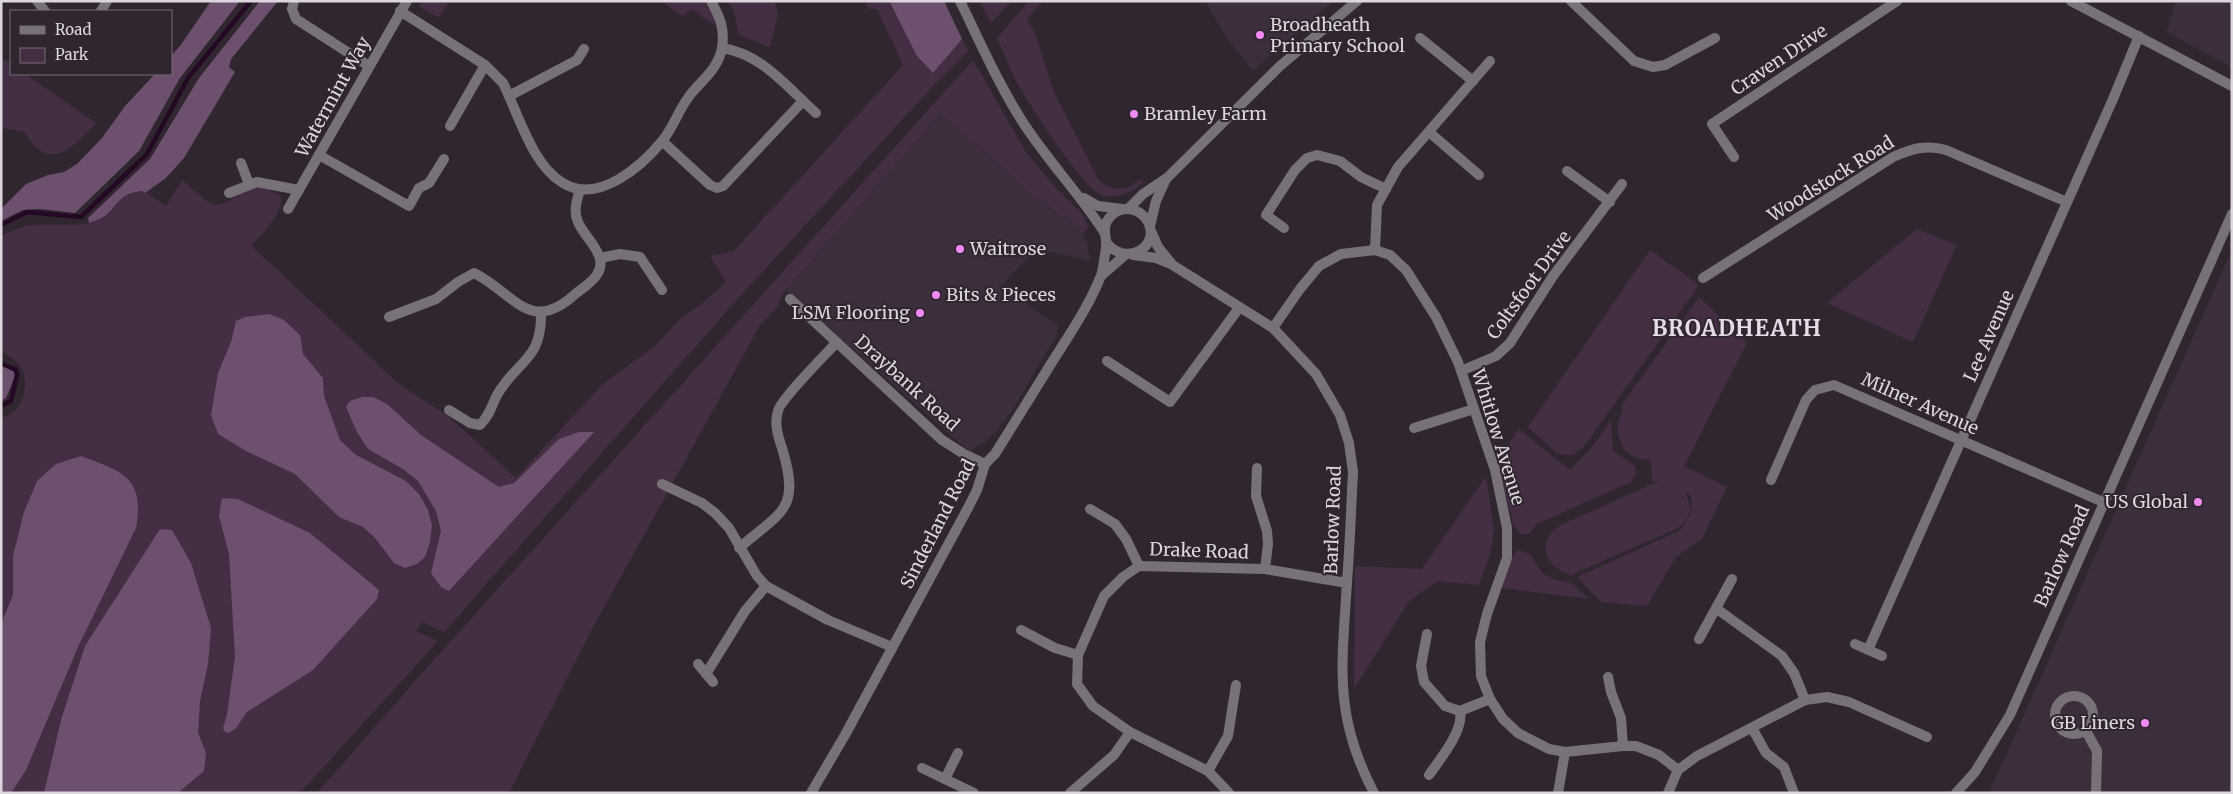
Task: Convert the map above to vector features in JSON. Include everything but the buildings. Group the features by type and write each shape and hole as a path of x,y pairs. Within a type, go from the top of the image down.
{"street":[{"path":"294,1 292,9 296,19 368,66"},
{"name":"Watermint Way","path":"288,209 368,66 400,11 408,1"},
{"path":"400,11 485,65 503,83 534,149 544,165 563,184 580,189 593,189 621,179 662,141 691,94 717,64 722,48 722,20 711,1"},
{"name":"Sinderland Road","path":"811,793 824,773 969,506 985,464 995,454 1076,324 1101,276 1105,237 1111,215 1126,209 1143,194 1167,178 1280,66 1357,1"},
{"path":"1571,1 1634,61 1653,67 1665,66 1715,38"},
{"name":"Craven Drive","path":"1734,157 1712,124 1897,1"},
{"path":"2071,1 2085,5 2232,86"},
{"path":"960,2 1000,83 1041,147 1077,193 1116,252 1128,255"},
{"name":"Lee Avenue","path":"1868,650 2139,36"},
{"path":"1420,38 1474,80"},
{"path":"722,48 746,54 761,62 816,113"},
{"path":"509,96 577,60 584,49"},
{"path":"1273,328 1300,289 1320,266 1341,254 1375,250 1377,205 1398,167 1490,61"},
{"path":"450,126 485,65"},
{"path":"662,141 710,185 717,188 723,186 803,101"},
{"path":"1429,132 1480,175"},
{"name":"Woodstock Road","path":"1703,278 1892,157 1916,148 1930,147 1946,150 2067,202"},
{"path":"1284,228 1266,215 1295,170 1307,158 1317,154 1340,161 1361,177 1386,189"},
{"path":"319,155 409,206 419,188 429,183 444,159"},
{"path":"241,163 249,184"},
{"path":"1567,171 1610,202"},
{"name":"Sinderland Road","path":"1101,276 1128,255 1146,245 1156,201 1167,178"},
{"path":"229,193 236,192 249,184 266,183 299,190"},
{"name":"Coltsfoot Drive","path":"1462,371 1496,356 1510,344 1553,276 1622,184"},
{"path":"389,317 436,299 458,282 474,273 489,280 525,308 537,314 552,311 564,303 596,276 601,264 598,252 578,222 575,204 580,189"},
{"path":"1077,193 1098,206 1138,211 1144,216 1150,228"},
{"name":"Barlow Road","path":"1956,793 1976,772 2010,714 2232,214"},
{"name":"Barlow Road","path":"1150,228 1158,247 1171,264"},
{"name":"Whitlow Avenue","path":"1375,250 1390,255 1406,270 1436,317 1462,371 1495,470 1507,528 1507,558 1487,614 1480,642 1481,676 1490,699 1503,719 1518,733 1549,749 1565,752 1623,746 1648,749 1678,770"},
{"path":"600,258 620,254 640,257 662,290"},
{"name":"Barlow Road","path":"1128,255 1156,258 1171,264 1273,328 1316,374 1340,415 1349,443 1353,472 1342,645 1343,697 1349,735 1363,772 1374,793"},
{"name":"Draybank Road","path":"790,299 942,440 964,454 985,464"},
{"path":"1107,361 1170,402 1240,308"},
{"path":"449,410 470,423 480,425 490,414 498,395 532,355 539,340 541,313"},
{"path":"739,548 786,505 790,492 790,475 776,431 777,413 781,402 797,387 836,342"},
{"name":"Milner Avenue","path":"1771,480 1806,400 1815,390 1821,387 1841,387 2103,502"},
{"path":"1414,428 1474,409"},
{"path":"1258,468 1256,496 1267,531 1268,544 1265,570"},
{"path":"662,484 702,503 715,513 728,528 757,576 766,586 828,620 892,647"},
{"path":"1090,509 1115,524 1126,539 1138,566"},
{"name":"Drake Road","path":"1230,793 1208,771 1130,732 1093,706 1077,684 1078,655 1104,596 1123,577 1138,566 1265,570 1347,583"},
{"path":"1699,639 1732,579"},
{"path":"698,664 710,678 745,611 766,586"},
{"path":"1717,609 1782,656 1794,673 1805,700"},
{"path":"1021,630 1054,648 1078,655"},
{"path":"1427,634 1421,666 1424,682 1445,706 1460,711 1490,699"},
{"path":"1855,644 1882,656"},
{"path":"1608,677 1611,692 1621,718 1623,746"},
{"path":"1208,771 1228,736 1236,685"},
{"path":"1668,793 1678,770 1697,756 1805,700 1827,697 1849,702 1927,737"},
{"path":"1428,775 1449,746 1462,719 1460,711"},
{"path":"1752,728 1766,753 1784,766 1794,793"},
{"path":"2086,731 2097,751 2096,793"},
{"path":"1070,793 1114,755 1130,732"},
{"path":"1558,793 1565,752"},
{"path":"945,779 958,753"},
{"path":"922,768 974,793"}],"shaded area":[{"path":"211,1 240,1 180,78 139,151 75,213 40,209 23,210 1,221 1,209 26,184 48,175 64,172 77,164 102,138 125,106 154,75 172,75 172,55"},
{"path":"260,1 278,1 231,59 229,67 235,72 184,158 166,178 145,193 142,191 135,192 125,196 105,216 89,223 88,218 150,159 199,78"},
{"path":"889,1 944,1 962,39 933,73 917,56"},
{"name":"Broadheath Primary School","path":"1205,1 1334,1 1253,71 1226,37"},
{"path":"2175,1 2232,1 2232,68 2167,32"},
{"path":"941,113 1032,195 1077,226 1087,242 1090,261 1052,252 1035,254 1024,262 1002,285 1059,327 1055,338 1014,407 997,431 970,452 786,290"},
{"path":"2232,250 2232,793 1989,793 2014,737"},
{"path":"269,314 284,320 300,335 303,354 323,378 324,396 340,440 356,455 406,481 419,494 428,510 432,525 430,542 425,557 417,564 405,568 394,563 375,538 363,527 339,517 295,474 246,451 218,434 211,415 218,373 231,342 236,321 245,317"},
{"path":"1,366 12,370 16,374 6,398 1,401"},
{"path":"362,397 373,397 387,404 421,435 499,487 514,483 559,439 579,432 594,432 449,591 441,587 431,573 441,531 436,511 418,481 403,469 368,449 357,432 346,407 350,401"},
{"path":"81,456 109,467 128,479 134,487 137,497 136,528 78,647 26,770 11,793 1,793 1,624 13,595 13,556 24,512 37,481 56,464"},
{"path":"222,498 238,499 310,533 379,590 377,599 313,670 247,712 236,728 229,733 225,732 223,728 227,714 235,657 229,554 219,516"},
{"path":"160,529 172,530 191,563 211,628 208,664 200,701 198,733 206,753 204,771 178,793 44,793 61,720 85,646"}],"green space":[{"path":"423,1 450,1 440,16 437,17 419,6"},
{"path":"665,1 704,1 713,13 716,25 694,10 687,12 683,16 665,4"},
{"path":"728,1 775,1 778,15 770,47 739,35 734,12"},
{"path":"866,1 889,1 933,73 962,39 968,51 938,81 741,295 444,632 422,622 416,631 438,641 300,793 1,793 1,418 16,409 24,393 25,384 21,367 15,360 1,351 1,236 30,226 89,223 104,215 132,192 146,193 166,206 182,180 205,200 215,205 227,202 249,188 270,187 269,190 281,196 280,207 272,222 252,243 255,249 399,384 448,416 516,478 603,384 655,346 681,318 704,302 726,282 710,256 734,251 903,65 877,9 868,9"},
{"path":"980,1 1012,1 991,23"},
{"path":"1029,1 1043,1 1027,19 1036,35 1053,90 1098,179 1106,186 1116,189 1127,188 1141,179 1143,183 1129,192 1120,196 1104,196 1095,191 1083,179 1056,143 1014,77 997,38"},
{"path":"1,57 10,63 10,75 26,75 96,123 69,149 62,153 54,154 45,153 35,147 25,132 1,128"},
{"path":"973,60 1026,152 1054,186 1084,216 1088,227 1083,235 1077,226 1032,195 941,113 786,290 779,300 779,305 759,327 592,629 509,793 317,793 424,671"},
{"path":"1917,229 1957,245 1913,342 1827,303"},
{"path":"1650,250 1699,285 1583,448 1572,455 1558,454 1528,427"},
{"path":"1699,297 1747,343 1684,466 1727,487 1702,539 1676,557 1647,606 1601,602 1577,577 1679,531 1690,516 1692,499 1685,490 1690,511 1687,519 1676,529 1571,575 1555,566 1550,560 1546,553 1548,538 1561,525 1659,481 1652,482 1651,459 1641,459 1633,456 1621,444 1618,428 1623,410 1621,406"},
{"path":"1611,420 1613,451 1635,466 1636,474 1631,482 1537,524 1529,534 1521,534 1514,526 1497,461 1519,429 1570,470 1592,447"},
{"path":"1486,476 1494,529 1490,555 1479,585 1438,581 1409,601 1354,689 1355,566 1422,569"},
{"path":"1518,550 1530,554 1543,574 1571,583 1590,599 1502,588 1513,555"}],"waterway":[{"path":"1,225 27,212 81,217 147,154 188,78 251,1"},
{"path":"1,363 16,370 17,375 11,401 1,406"}],"place":[{"name":"Broadheath Primary School","path":"1260,35"},
{"name":"Bramley Farm","path":"1134,114"},
{"name":"Waitrose","path":"960,249"},
{"name":"Bits & Pieces","path":"936,295"},
{"name":"LSM Flooring","path":"920,313"},
{"name":"US Global","path":"2198,502"},
{"name":"GB Liners","path":"2145,723"}],"district":[{"name":"BROADHEATH","path":"1737,328"}]}
